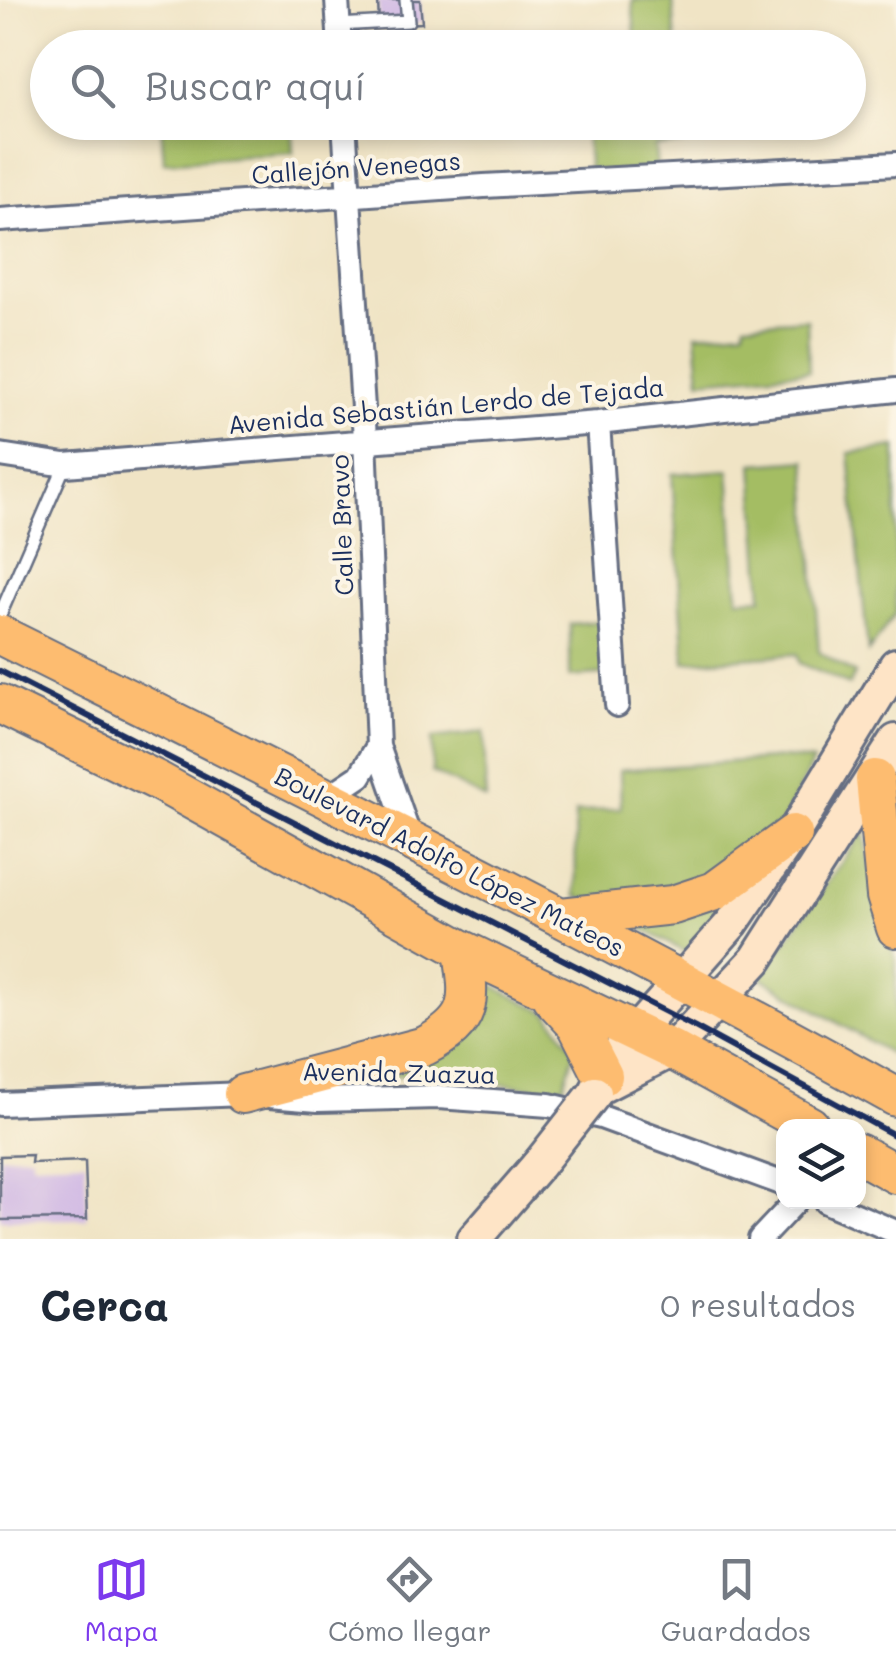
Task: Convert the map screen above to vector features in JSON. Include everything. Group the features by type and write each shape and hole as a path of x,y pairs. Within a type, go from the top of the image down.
{"main road":[{"name":"Boulevard Adolfo López Mateos","path":"0,635 410,838 720,999 896,1097"},
{"path":"474,1239 539,1164 635,1032 732,923 793,834 896,666"},
{"path":"0,704 158,781 463,950 672,1050 797,1119"},
{"path":"599,1086 672,1050 756,960 896,741"},
{"path":"875,779 884,880 896,928"},
{"path":"561,916 687,900 730,881 793,834"},
{"path":"243,1094 426,1046 450,1033 464,1016 468,990 463,950"},
{"path":"543,988 576,1025 599,1086"},
{"path":"866,1157 896,1174"}],"street":[{"path":"337,0 339,30"},
{"name":"Calle Bravo","path":"345,140 365,438 378,746 410,838"},
{"name":"Callejón Venegas","path":"0,220 349,195 896,164"},
{"name":"Avenida Sebastián Lerdo de Tejada","path":"0,455 64,465 598,422 896,390"},
{"path":"598,422 617,705"},
{"path":"328,798 360,776 378,746"},
{"name":"Avenida Zuazua","path":"0,1104 243,1094 318,1100 438,1097 550,1105 601,1117 776,1181"},
{"path":"773,1234 790,1209"},
{"path":"842,1209 896,1232"}],"lane":[{"path":"367,30 408,21 406,0"},
{"path":"0,614 64,465"}],"green space":[{"path":"632,0 673,0 675,30 635,30"},
{"path":"162,140 292,140 293,153 164,162"},
{"path":"586,140 683,140 683,144 655,146 657,170 589,175"},
{"path":"807,319 809,371 700,380 696,334 744,330 745,323"},
{"path":"896,447 896,613 868,652 849,453"},
{"path":"806,460 819,652 855,674 849,685 799,663 797,654 685,662 672,474 729,470 738,599 762,598 753,464"},
{"path":"612,620 612,674 570,677 570,624"},
{"path":"484,732 486,799 432,772 432,738"},
{"path":"785,758 813,761 781,827 716,879 595,903 576,896 575,813 621,808 620,770"},
{"path":"864,831 879,910 896,961 896,1057 760,977"},
{"path":"759,873 690,955 627,920"},
{"path":"479,979 548,1013 575,1051 564,1085 554,1090 422,1075 370,1078 417,1060"}],"building":[{"path":"378,0 420,0 422,23 379,25"},
{"path":"32,1155 31,1163 85,1161 87,1219 0,1220 0,1156"}],"railway":[{"path":"0,671 695,1027 896,1136"}]}
